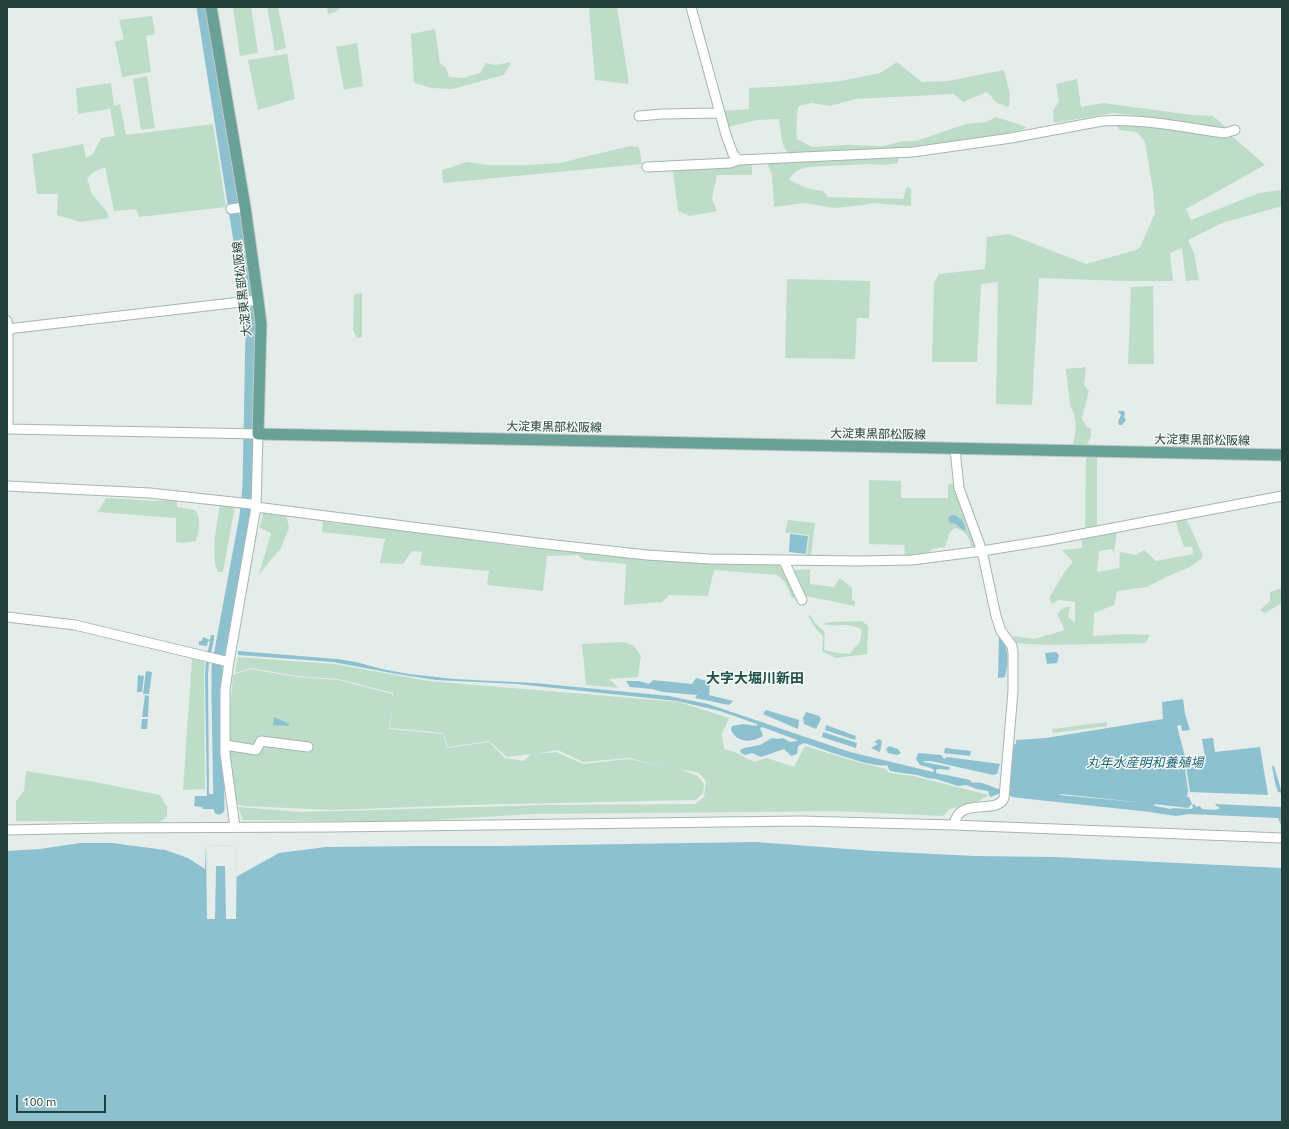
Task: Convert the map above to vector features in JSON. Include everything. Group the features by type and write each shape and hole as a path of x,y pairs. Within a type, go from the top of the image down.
{"main road":[{"name":"大淀東黒部松阪線","path":"210,7 243,208 253,300 261,324 252,434 1282,455"}],"street":[{"path":"691,7 730,148 738,160"},
{"path":"639,116 720,113"},
{"path":"647,167 730,163 738,160 913,152 1011,138 1094,122 1115,120 1139,121 1225,134 1235,130"},
{"path":"231,209 243,208"},
{"path":"236,827 226,762 225,690 227,662 250,505 252,434 7,429 7,326 253,300"},
{"path":"954,825 958,816 969,808 994,806 1000,804 1004,798 1013,691 1012,646 1001,631 997,620 982,551 960,488 955,449"},
{"path":"7,486 150,493 647,556 710,560 784,561 912,560 982,551 1282,496"},
{"path":"784,561 802,600"},
{"path":"7,617 76,625 227,662"},
{"path":"225,745 256,750 261,741 308,747"},
{"path":"7,830 75,828 800,822 954,825 1282,838"}],"green space":[{"path":"233,7 251,7 258,53 240,56"},
{"path":"267,7 278,7 286,48 275,51"},
{"path":"327,7 342,7 335,12 328,14"},
{"path":"589,7 617,7 629,84 595,80"},
{"path":"152,16 155,34 146,36 151,72 122,77 115,42 124,39 119,20"},
{"path":"435,29 440,63 446,68 449,77 463,78 480,73 486,63 495,65 511,62 504,75 452,89 432,88 414,83 411,34"},
{"path":"357,43 363,86 344,90 336,47"},
{"path":"287,54 295,99 258,110 248,60"},
{"path":"897,62 922,82 948,81 1004,70 1010,95 1009,107 997,103 987,92 963,102 954,94 856,99 830,106 812,103 798,106 796,130 797,139 812,147 845,145 884,146 904,141 916,141 966,124 986,122 996,117 1027,127 1015,134 911,150 835,150 788,153 782,141 779,119 757,120 728,127 723,111 749,109 749,88 841,81 880,73"},
{"path":"147,76 155,128 141,130 133,79"},
{"path":"1077,79 1081,107 1103,103 1192,115 1213,116 1225,126 1226,131 1163,123 1160,118 1113,113 1054,123 1053,111 1059,101 1056,84"},
{"path":"111,83 114,106 120,104 126,135 213,124 226,207 139,217 136,209 114,211 105,167 94,172 87,178 92,194 107,212 109,218 80,222 57,215 58,194 37,194 32,154 83,144 86,158 93,154 101,138 115,136 110,109 78,114 76,88"},
{"path":"1116,126 1154,126 1217,136 1233,137 1265,165 1186,209 1191,220 1259,193 1282,190 1282,206 1222,223 1188,240 1194,253 1199,280 1186,281 1182,248 1170,253 1173,281 1039,278 1032,405 996,404 998,282 981,284 977,362 932,362 934,283 939,274 985,269 987,237 1009,234 1086,264 1136,250 1140,247 1155,213 1153,190 1145,142 1137,132 1120,130"},
{"path":"630,146 639,147 642,164 443,183 442,170 467,162 488,165 560,163"},
{"path":"898,158 898,163 883,165 869,164 808,167 796,171 789,179 805,187 823,191 828,197 903,199 907,187 911,188 911,206 874,203 834,208 805,203 774,207 772,174 767,163"},
{"path":"748,164 752,166 752,175 717,175 712,198 717,211 690,216 678,211 673,172 679,168"},
{"path":"787,279 870,281 869,318 857,318 855,359 785,358"},
{"path":"1153,286 1154,364 1128,364 1131,287"},
{"path":"362,293 362,337 357,338 353,330 354,294"},
{"path":"1086,367 1084,385 1089,391 1082,418 1087,427 1091,429 1091,437 1086,446 1073,447 1076,427 1074,414 1070,405 1066,369"},
{"path":"1086,455 1097,455 1097,528 1085,529"},
{"path":"869,480 901,481 901,498 948,498 948,485 953,483 978,549 972,549 965,533 955,528 950,532 945,547 932,549 925,556 905,557 904,545 869,544"},
{"path":"106,498 155,501 177,500 177,507 195,510 199,518 196,541 182,543 176,542 176,518 98,512"},
{"path":"220,505 235,506 223,572 218,572 214,548"},
{"path":"263,512 286,514 289,528 281,548 259,574 271,533 260,528"},
{"path":"1186,518 1203,556 1201,559 1190,567 1147,587 1117,591 1114,605 1094,613 1093,636 1125,634 1150,635 1145,643 1048,645 1014,643 1013,636 1034,639 1065,630 1057,614 1062,609 1070,606 1068,617 1075,623 1075,602 1059,600 1052,604 1049,598 1065,571 1073,562 1062,550 1082,548 1082,539 1050,544 1117,530 1114,553 1112,549 1099,551 1097,572 1119,568 1120,552 1136,555 1144,550 1156,561 1193,554 1192,547 1184,547 1175,520"},
{"path":"788,520 815,523 811,555 807,556 809,535 785,532"},
{"path":"323,521 338,524 362,524 520,547 782,563 786,571 810,569 810,584 834,587 840,578 852,588 852,600 855,601 855,606 806,596 792,598 785,582 777,575 714,570 708,596 669,595 662,602 624,605 626,564 584,560 578,555 547,556 543,591 487,585 489,571 420,565 422,552 412,551 403,564 380,563 385,539 322,532"},
{"path":"1282,588 1282,603 1265,613 1260,610 1270,601 1270,592"},
{"path":"810,615 815,623 824,631 824,650 838,653 850,654 860,642 862,630 857,627 847,625 823,624 830,622 862,621 868,626 867,654 836,658 822,651 823,636 811,621 808,616"},
{"path":"624,642 634,646 641,656 638,677 609,679 619,688 586,685 582,644"},
{"path":"238,657 334,664 429,681 679,702 729,718 722,734 724,749 735,752 754,762 767,758 794,767 805,746 886,769 889,773 913,776 989,795 977,802 950,809 943,816 835,811 532,814 402,822 243,820 238,807 302,812 544,805 695,804 704,797 706,781 699,773 679,769 698,776 704,784 703,794 695,800 466,805 333,810 243,806 236,804 227,742 233,675 250,669 297,677 338,680 392,694 393,697 393,693 338,679 297,676 251,668 235,673","holes":["392,707 390,728 443,733 448,747 489,741 507,757 531,754 524,761 505,758 489,742 447,748 443,734 389,729","558,750 583,762 628,758 668,767 628,759 583,764 556,752 533,754"]},
{"path":"192,658 205,662 205,789 183,790"},
{"path":"1107,722 1107,726 1053,733 1052,729"},
{"path":"26,771 95,782 160,795 167,807 167,817 160,822 16,821 16,801 24,791"}],"water":[{"path":"1124,411 1125,413 1124,417 1126,420 1122,425 1119,425 1118,422 1121,415 1118,412"},
{"path":"954,515 963,521 966,531 956,524 950,523 948,519 950,516"},
{"path":"790,534 808,536 806,554 789,552"},
{"path":"211,635 214,635 214,639 211,654 207,653 210,642 208,641 207,646 199,645 199,641 202,641 203,637 210,640"},
{"path":"999,635 1005,645 1007,666 1005,677 998,678"},
{"path":"238,651 337,659 409,674 454,679 535,683 669,696 708,704 850,752 933,772 934,770 931,768 920,765 916,759 918,753 941,755 944,759 947,757 1000,764 997,774 993,775 931,761 923,762 950,767 949,770 936,770 936,773 970,780 972,783 983,783 1001,790 1001,793 990,797 988,791 966,785 958,786 917,775 890,771 887,765 871,764 859,761 804,743 798,746 797,754 791,756 784,749 761,757 752,753 745,755 741,753 740,750 760,745 772,738 783,738 790,742 797,740 762,727 760,728 763,736 749,741 741,739 731,730 732,726 743,724 757,726 757,724 720,711 677,701 517,684 436,680 333,662 238,655"},
{"path":"1056,652 1059,655 1057,663 1047,664 1045,653"},
{"path":"206,661 209,662 209,794 221,794 220,809 203,809 202,807 194,806 195,796 207,796"},
{"path":"146,671 152,672 149,694 143,694"},
{"path":"138,675 144,676 142,692 137,692"},
{"path":"696,678 710,682 709,695 733,701 729,705 695,698 697,695 630,687 626,681 639,681 649,684 653,680 692,684"},
{"path":"145,695 149,696 148,717 142,717"},
{"name":"丸年水産明和養殖場","path":"1183,699 1185,714 1190,730 1182,731 1181,725 1177,726 1187,764 1185,768 1188,791 1187,797 1189,797 1192,804 1188,808 1154,804 1155,806 1171,809 1191,809 1193,808 1192,805 1194,804 1196,807 1200,806 1202,809 1215,810 1220,808 1215,805 1216,804 1282,807 1282,827 1278,818 1189,814 1176,816 1012,797 1008,794 1012,789 1008,790 1012,745 1016,744 1016,740 1046,738 1163,719 1162,702","holes":["1061,794 1145,803 1060,795"]},
{"path":"766,710 799,720 798,729 763,714"},
{"path":"806,712 819,716 821,719 816,729 804,724 803,718"},
{"path":"274,717 290,724 288,726 273,725"},
{"path":"142,719 148,719 147,729 141,729"},
{"path":"826,725 856,736 855,740 825,730"},
{"path":"823,732 857,743 856,748 822,737"},
{"path":"1213,738 1215,752 1260,747 1268,795 1190,792 1186,766 1201,764 1205,757 1202,739"},
{"path":"879,739 882,741 880,752 871,748 878,744 874,742"},
{"path":"889,746 898,749 901,753 897,755 888,753 886,749"},
{"path":"945,748 971,751 970,756 944,753"},
{"path":"1272,766 1274,766 1282,793 1278,792"},
{"path":"756,842 874,851 975,856 1053,857 1282,868 1282,1122 7,1122 7,851 40,849 80,843 112,843 165,850 188,858 205,869 206,845 237,846 236,877 279,853 326,847"}],"pier":[{"path":"206,845 237,846 236,919 226,919 225,866 216,866 215,919 207,919"}],"waterway":[{"path":"202,7 248,298 251,333 248,486 245,516 217,667 219,809"}],"district":[{"name":"大字大堀川新田","path":"755,678"}]}
